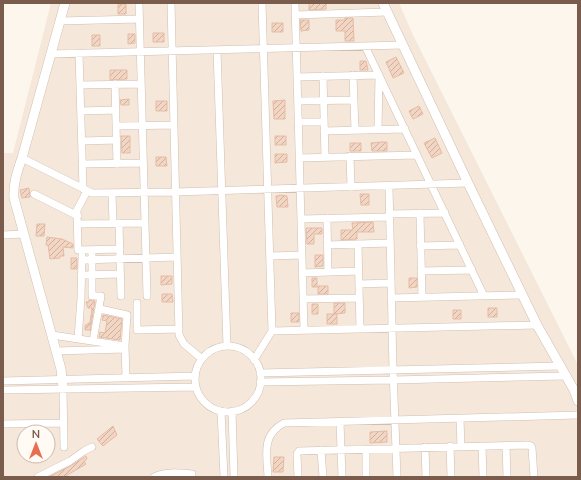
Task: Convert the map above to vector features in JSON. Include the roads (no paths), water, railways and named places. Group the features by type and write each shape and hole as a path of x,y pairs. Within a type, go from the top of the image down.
{"street":[{"path":"64,447 61,369 14,198 13,189 65,3"},
{"path":"139,3 147,296"},
{"path":"171,3 179,335 184,344 202,359"},
{"path":"254,360 272,331 262,3"},
{"path":"295,3 304,330"},
{"path":"383,3 522,295 537,325 574,390 578,401"},
{"path":"295,14 387,12"},
{"path":"60,20 140,19"},
{"path":"50,54 403,45"},
{"path":"365,46 484,296"},
{"path":"217,50 226,346"},
{"path":"80,53 82,164 85,190 77,210 78,250 120,249"},
{"path":"353,75 354,130"},
{"path":"297,77 379,75"},
{"path":"378,130 379,75"},
{"path":"323,76 325,157"},
{"path":"115,84 118,164"},
{"path":"80,85 141,84"},
{"path":"298,101 354,100"},
{"path":"81,111 116,110"},
{"path":"298,122 324,122"},
{"path":"117,126 174,125"},
{"path":"324,131 405,129"},
{"path":"82,141 117,140"},
{"path":"299,158 417,155"},
{"path":"350,156 351,187"},
{"path":"22,158 92,193 222,191 468,183"},
{"path":"82,164 143,163"},
{"path":"389,186 392,370 397,477"},
{"path":"112,193 120,249 121,296"},
{"path":"34,194 78,216"},
{"path":"420,213 422,297"},
{"path":"301,219 445,213"},
{"path":"327,218 328,272"},
{"path":"78,224 145,222"},
{"path":"3,235 24,234"},
{"path":"328,245 390,243"},
{"path":"358,244 360,329"},
{"path":"420,246 460,245"},
{"path":"78,339 82,250"},
{"path":"92,250 92,296 101,296 94,341"},
{"path":"270,256 302,255"},
{"path":"82,260 177,257"},
{"path":"421,271 472,270"},
{"path":"302,273 358,271"},
{"path":"81,275 120,274"},
{"path":"359,284 391,283"},
{"path":"391,298 522,295"},
{"path":"303,299 359,298"},
{"path":"137,303 138,330 179,329"},
{"path":"100,309 127,315 125,348 126,378"},
{"path":"272,331 537,325"},
{"path":"52,335 94,341 125,348"},
{"path":"226,346 247,352 254,360 260,373 258,393 251,402 243,408 232,411 221,411 212,408 205,403 199,395 196,387 195,376 202,359 216,348 226,346"},
{"path":"56,351 125,348"},
{"path":"260,373 560,366"},
{"path":"3,390 126,378 195,376"},
{"path":"260,382 566,376"},
{"path":"3,381 196,387"},
{"path":"221,411 224,477"},
{"path":"232,411 234,477"},
{"path":"268,477 267,445 270,434 276,427 284,423 578,415"},
{"path":"460,418 461,446"},
{"path":"340,422 342,477"},
{"path":"3,424 63,423"},
{"path":"450,446 452,477"},
{"path":"298,477 298,452 301,451 450,446 531,446 534,477"},
{"path":"482,446 483,477"},
{"path":"506,446 508,477"},
{"path":"38,477 70,461 84,450 92,447"},
{"path":"425,447 426,477"},
{"path":"366,449 366,477"},
{"path":"321,450 323,477"},
{"path":"154,477 174,473 192,474"}]}
